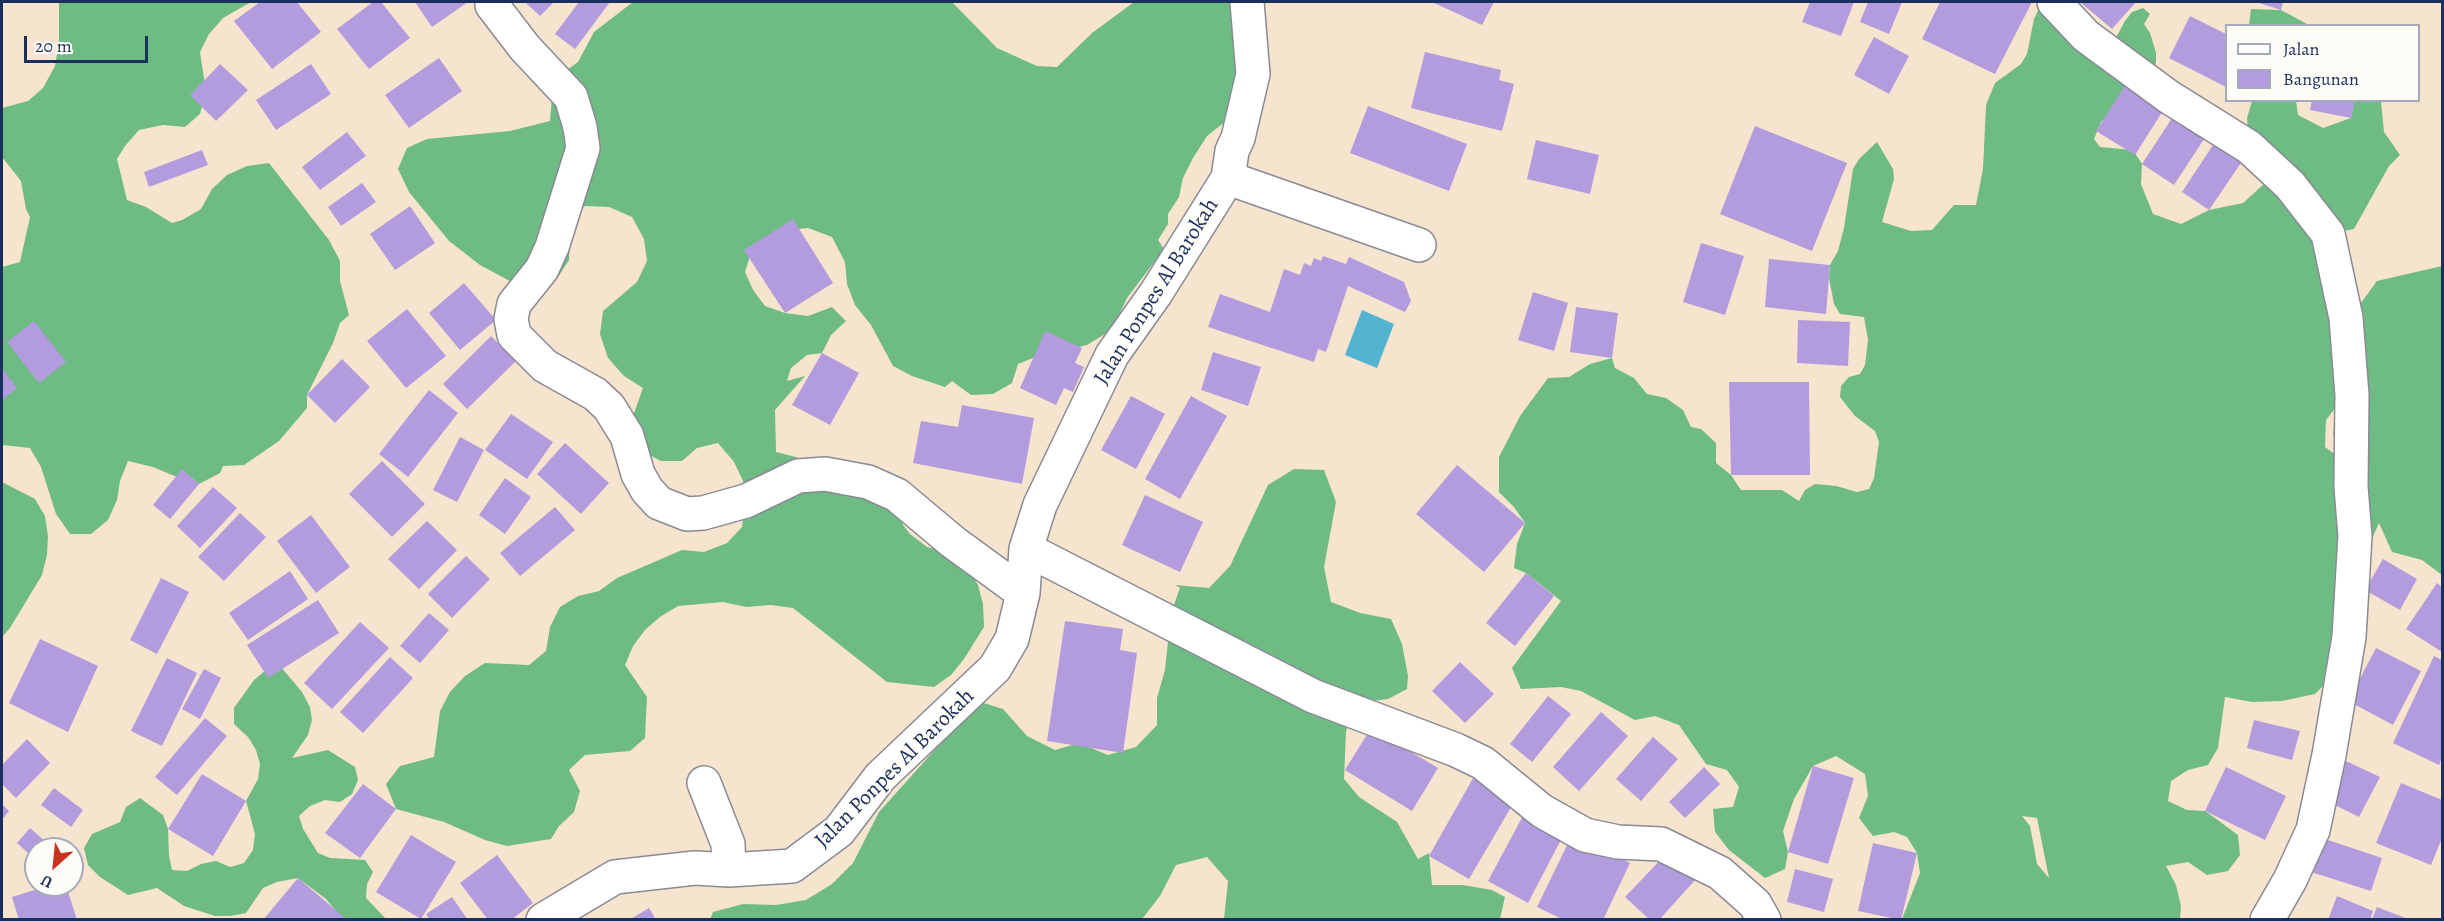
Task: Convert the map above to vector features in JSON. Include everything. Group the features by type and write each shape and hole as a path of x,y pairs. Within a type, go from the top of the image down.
{"street":[{"name":"Jalan Ponpes Al Barokah","path":"543,920 615,877 695,868 729,870 792,866 839,831 880,777 995,668 1012,639 1023,593 1026,549 1040,505 1112,355 1156,293 1228,178 1232,151 1238,138 1253,74 1247,2"},
{"path":"2054,2 2086,36 2169,97 2249,147 2290,185 2328,234 2346,318 2352,395 2351,487 2355,536 2349,637 2327,766 2313,830 2290,880 2267,920"},
{"path":"492,5 525,48 571,97 580,127 583,148 552,247 542,269 514,304 511,319 514,335 545,366 595,394 609,407 627,436 638,474 647,490 659,503 687,514 703,513 746,501 798,476 825,474 868,482 897,495 953,542 1023,593"},
{"path":"1228,178 1419,245"},
{"path":"1026,549 1313,696 1456,750 1474,759 1542,811 1585,835 1618,842 1661,844 1720,873 1755,904 1764,920"},
{"path":"704,783 729,844 729,870"}],"green space":[{"path":"59,2 251,2 223,18 209,34 200,52 206,91 200,114 185,127 163,125 139,130 125,146 117,159 127,200 146,207 172,223 201,209 212,189 227,175 247,166 269,163 329,240 340,261 340,281 349,315 340,323 333,343 307,395 307,408 279,441 244,465 223,466 220,473 199,484 182,470 177,477 153,467 128,461 120,481 117,500 108,520 91,534 70,534 56,514 41,467 30,448 2,445 2,267 20,262 30,217 26,209 21,181 2,157 2,108 28,101 43,88 55,66 59,42"},
{"path":"633,2 952,2 997,48 1037,66 1057,67 1092,33 1134,2 1250,2 1240,110 1207,136 1193,158 1183,178 1179,197 1168,214 1168,224 1158,240 1164,249 1127,298 1118,317 1105,334 1087,345 1038,356 1018,364 1012,383 993,394 971,395 952,381 945,387 912,376 893,366 871,325 855,305 847,284 845,262 832,237 808,228 786,230 751,253 745,272 753,290 765,306 785,313 808,316 832,307 846,321 831,335 822,353 807,355 791,368 787,381 805,376 775,410 776,452 796,457 900,503 903,525 910,534 927,547 951,553 968,569 978,585 983,604 984,627 951,675 934,687 887,682 793,608 771,605 746,607 723,602 678,606 645,630 633,646 625,665 647,697 645,738 630,751 585,755 569,770 580,791 574,812 559,826 551,839 507,846 485,840 444,822 396,809 386,784 400,766 434,757 440,711 450,692 465,676 485,663 529,665 546,651 550,627 560,607 578,596 599,591 617,578 682,550 704,552 727,543 742,527 745,505 744,483 734,462 718,443 697,448 682,461 661,461 640,450 628,430 643,388 624,376 608,358 600,334 603,311 637,282 647,261 644,239 632,217 609,207 585,206 568,220 569,260 558,277 542,288 519,286 480,265 449,241 409,192 398,169 407,148 427,139 510,131 550,121 552,97 560,75 578,62 594,32"},
{"path":"2040,6 2114,41 2132,12 2143,8 2150,14 2144,24 2150,33 2156,53 2156,63 2149,77 2101,122 2094,139 2100,147 2133,150 2142,164 2141,184 2153,214 2181,224 2209,210 2243,203 2265,183 2249,147 2247,118 2252,102 2296,102 2298,115 2323,128 2351,118 2354,102 2381,102 2384,132 2400,155 2389,166 2354,229 2328,234 2358,307 2377,281 2442,266 2442,575 2422,560 2392,552 2379,523 2367,550 2336,673 2315,694 2282,701 2252,702 2225,697 2218,748 2208,765 2188,770 2171,781 2168,801 2187,810 2205,811 2238,835 2240,855 2228,871 2207,875 2188,862 2166,866 2176,885 2181,906 2180,919 1902,919 1920,873 1917,853 1907,837 1894,832 1873,836 1859,818 1868,796 1865,774 1836,756 1813,766 1794,799 1783,831 1788,852 1785,869 1765,878 1729,850 1715,832 1713,809 1733,807 1739,787 1727,770 1706,764 1679,725 1655,716 1635,720 1581,691 1561,687 1521,689 1512,668 1561,601 1526,573 1514,568 1517,544 1525,523 1514,507 1499,492 1499,457 1520,416 1548,378 1569,377 1590,364 1612,358 1615,368 1634,378 1647,394 1666,398 1683,410 1691,427 1701,429 1716,443 1716,463 1731,475 1741,490 1782,490 1799,501 1805,490 1815,484 1836,486 1857,492 1869,489 1874,478 1879,442 1875,431 1855,416 1840,397 1841,386 1849,377 1860,374 1865,365 1868,340 1864,317 1840,314 1834,304 1829,278 1830,265 1838,251 1844,228 1853,169 1859,159 1877,142 1893,169 1894,179 1882,222 1911,231 1932,230 1954,205 1976,205 1983,169 1986,105 1995,83 2021,64 2027,54 2034,19","holes":["2339,403 2333,434 2348,464 2325,447 2326,420","2022,816 2037,818 2049,878 2037,864 2030,826"]},
{"path":"2251,9 2281,10 2307,24 2249,24"},
{"path":"1294,469 1324,470 1336,502 1324,567 1331,602 1360,613 1391,619 1402,644 1408,676 1407,689 1388,699 1358,703 1346,731 1344,779 1359,797 1397,822 1418,859 1429,853 1432,885 1463,885 1492,890 1505,897 1500,919 1224,919 1228,881 1207,857 1176,865 1160,896 1142,919 710,920 713,912 743,904 776,905 806,900 832,884 853,863 879,812 958,724 971,699 1003,709 1027,736 1055,750 1079,743 1108,755 1136,747 1157,725 1157,698 1165,670 1171,613 1180,588 1175,585 1209,588 1230,566 1268,485"},
{"path":"2,482 35,499 45,516 48,536 47,555 42,575 10,628 2,637"},
{"path":"281,667 302,692 310,707 312,720 308,735 292,758 328,750 355,767 358,780 352,794 340,802 325,800 310,806 299,816 303,829 318,853 330,858 365,860 373,872 367,884 366,898 386,919 337,919 336,911 326,899 298,878 277,882 263,888 246,913 215,916 184,906 157,888 128,895 100,877 88,865 84,848 92,834 120,822 126,807 140,798 163,815 168,829 172,870 187,871 201,864 216,861 230,867 244,863 253,850 255,834 246,801 258,779 260,764 256,750 248,737 234,724 234,708 254,680 266,670"}],"water":[{"path":"1362,310 1394,324 1377,368 1345,355"}],"building":[{"path":"260,2 297,2 321,32 272,69 234,21"},
{"path":"373,2 381,2 410,38 369,69 337,29"},
{"path":"415,2 468,2 432,27"},
{"path":"525,2 554,2 540,16"},
{"path":"579,2 610,2 575,49 555,34"},
{"path":"1432,2 1494,2 1482,25"},
{"path":"1810,2 1854,2 1841,36 1802,22"},
{"path":"1868,2 1902,2 1889,34 1860,22"},
{"path":"1940,2 2032,2 1995,74 1922,39"},
{"path":"2080,2 2136,2 2112,29"},
{"path":"2256,2 2283,2 2281,10"},
{"path":"2190,16 2225,34 2225,86 2169,58"},
{"path":"1874,37 1909,56 1889,94 1854,75"},
{"path":"1425,52 1501,70 1499,80 1514,84 1502,131 1411,108"},
{"path":"439,58 462,91 409,128 385,95"},
{"path":"220,64 248,90 216,121 190,95"},
{"path":"311,64 331,94 276,130 256,100"},
{"path":"2128,81 2166,106 2135,155 2096,131"},
{"path":"2312,102 2355,102 2351,118 2310,110"},
{"path":"1368,106 1467,144 1449,191 1350,153"},
{"path":"2178,109 2210,130 2174,185 2142,164"},
{"path":"1755,126 1847,163 1812,251 1720,214"},
{"path":"347,132 366,156 320,190 302,167"},
{"path":"1536,140 1599,155 1590,194 1527,179"},
{"path":"2215,142 2243,160 2209,210 2182,192"},
{"path":"202,150 208,165 149,187 144,172"},
{"path":"362,183 376,202 341,226 328,207"},
{"path":"410,206 435,243 395,270 370,234"},
{"path":"793,219 833,283 785,313 744,250"},
{"path":"1701,243 1744,256 1725,315 1683,302"},
{"path":"1323,256 1346,264 1349,257 1404,282 1411,301 1405,312 1348,286 1326,352 1318,349 1314,362 1208,327 1220,294 1270,312 1284,269 1300,275 1304,263 1311,266 1314,258 1321,261"},
{"path":"1769,259 1830,265 1826,314 1765,307"},
{"path":"464,283 496,320 460,350 429,313"},
{"path":"1533,292 1568,303 1554,351 1518,340"},
{"path":"1576,307 1618,313 1612,358 1570,352"},
{"path":"407,309 446,356 406,388 367,341"},
{"path":"1798,320 1850,322 1848,366 1797,363"},
{"path":"34,321 66,362 39,383 7,342"},
{"path":"1045,331 1082,348 1075,363 1084,367 1073,392 1064,388 1056,405 1020,388"},
{"path":"491,336 516,361 467,409 443,384"},
{"path":"1213,352 1261,367 1248,406 1201,390"},
{"path":"822,353 859,373 830,425 792,405"},
{"path":"342,359 370,387 335,423 307,395"},
{"path":"2,368 17,388 2,400"},
{"path":"1729,382 1809,382 1810,475 1731,475"},
{"path":"429,390 458,413 408,477 379,454"},
{"path":"1131,396 1165,414 1136,469 1101,450"},
{"path":"1191,396 1227,416 1180,499 1145,479"},
{"path":"962,405 1034,418 1022,484 913,463 921,421 958,427"},
{"path":"511,414 553,442 527,479 485,450"},
{"path":"460,437 484,450 457,502 433,490"},
{"path":"565,443 609,483 581,514 537,474"},
{"path":"382,461 425,504 392,537 349,494"},
{"path":"1457,465 1525,523 1484,572 1416,514"},
{"path":"182,469 199,484 170,519 153,505"},
{"path":"505,478 531,497 505,534 479,515"},
{"path":"213,487 237,508 200,548 177,526"},
{"path":"1145,495 1203,522 1180,572 1122,545"},
{"path":"555,507 575,530 520,576 500,553"},
{"path":"240,513 266,537 224,581 198,557"},
{"path":"311,515 350,567 316,593 277,541"},
{"path":"427,521 457,550 419,589 388,559"},
{"path":"466,556 490,579 452,618 428,594"},
{"path":"2383,559 2417,579 2400,610 2365,590"},
{"path":"290,571 308,599 248,640 229,613"},
{"path":"1526,573 1554,596 1515,646 1486,623"},
{"path":"161,578 189,592 157,654 130,640"},
{"path":"2437,583 2442,587 2442,652 2406,629"},
{"path":"318,600 339,633 268,678 247,645"},
{"path":"429,613 449,630 420,663 400,646"},
{"path":"1065,621 1123,629 1120,650 1137,653 1123,753 1047,741"},
{"path":"360,622 389,648 332,709 304,683"},
{"path":"40,639 98,666 68,732 9,703"},
{"path":"2376,648 2421,671 2393,725 2348,701"},
{"path":"2434,656 2442,660 2442,758 2439,765 2393,743"},
{"path":"390,657 413,678 363,733 340,712"},
{"path":"167,658 197,673 162,746 131,731"},
{"path":"1460,662 1494,694 1465,723 1432,691"},
{"path":"204,669 221,678 200,719 182,709"},
{"path":"1548,696 1571,714 1532,762 1510,744"},
{"path":"1601,712 1628,736 1579,791 1553,767"},
{"path":"205,718 227,736 177,795 155,777"},
{"path":"2254,720 2300,731 2292,760 2247,748"},
{"path":"1371,728 1438,768 1412,811 1345,770"},
{"path":"1653,737 1678,759 1641,801 1616,779"},
{"path":"27,739 50,763 16,798 2,784 2,765"},
{"path":"2346,761 2380,777 2359,817 2327,801"},
{"path":"1813,766 1854,778 1828,864 1788,852"},
{"path":"1704,767 1720,784 1685,818 1669,802"},
{"path":"2226,767 2286,796 2265,840 2205,811"},
{"path":"1476,773 1517,797 1469,879 1429,856"},
{"path":"202,774 246,801 213,856 168,829"},
{"path":"2401,783 2442,800 2442,838 2431,865 2376,843"},
{"path":"363,784 396,809 360,858 325,833"},
{"path":"54,788 83,810 71,827 41,805"},
{"path":"2,804 9,811 2,820"},
{"path":"1525,812 1564,834 1528,903 1488,881"},
{"path":"30,828 40,837 24,837 24,849 17,843"},
{"path":"411,835 456,862 421,919 376,892"},
{"path":"1572,835 1630,863 1603,920 1564,920 1537,907"},
{"path":"2322,838 2382,858 2371,891 2311,872"},
{"path":"1873,843 1917,853 1901,920 1858,911"},
{"path":"1667,853 1696,879 1659,920 1650,920 1625,897"},
{"path":"497,855 533,903 511,920 488,920 460,883"},
{"path":"1795,869 1833,879 1824,912 1787,902"},
{"path":"298,878 345,918 343,920 263,920"},
{"path":"24,893 24,897 70,897 77,920 19,920 12,897"},
{"path":"2337,896 2373,911 2370,920 2328,920"},
{"path":"452,897 468,920 430,920 426,914"},
{"path":"2377,907 2408,919 2408,920 2372,920"},
{"path":"649,908 656,920 629,920"}]}
